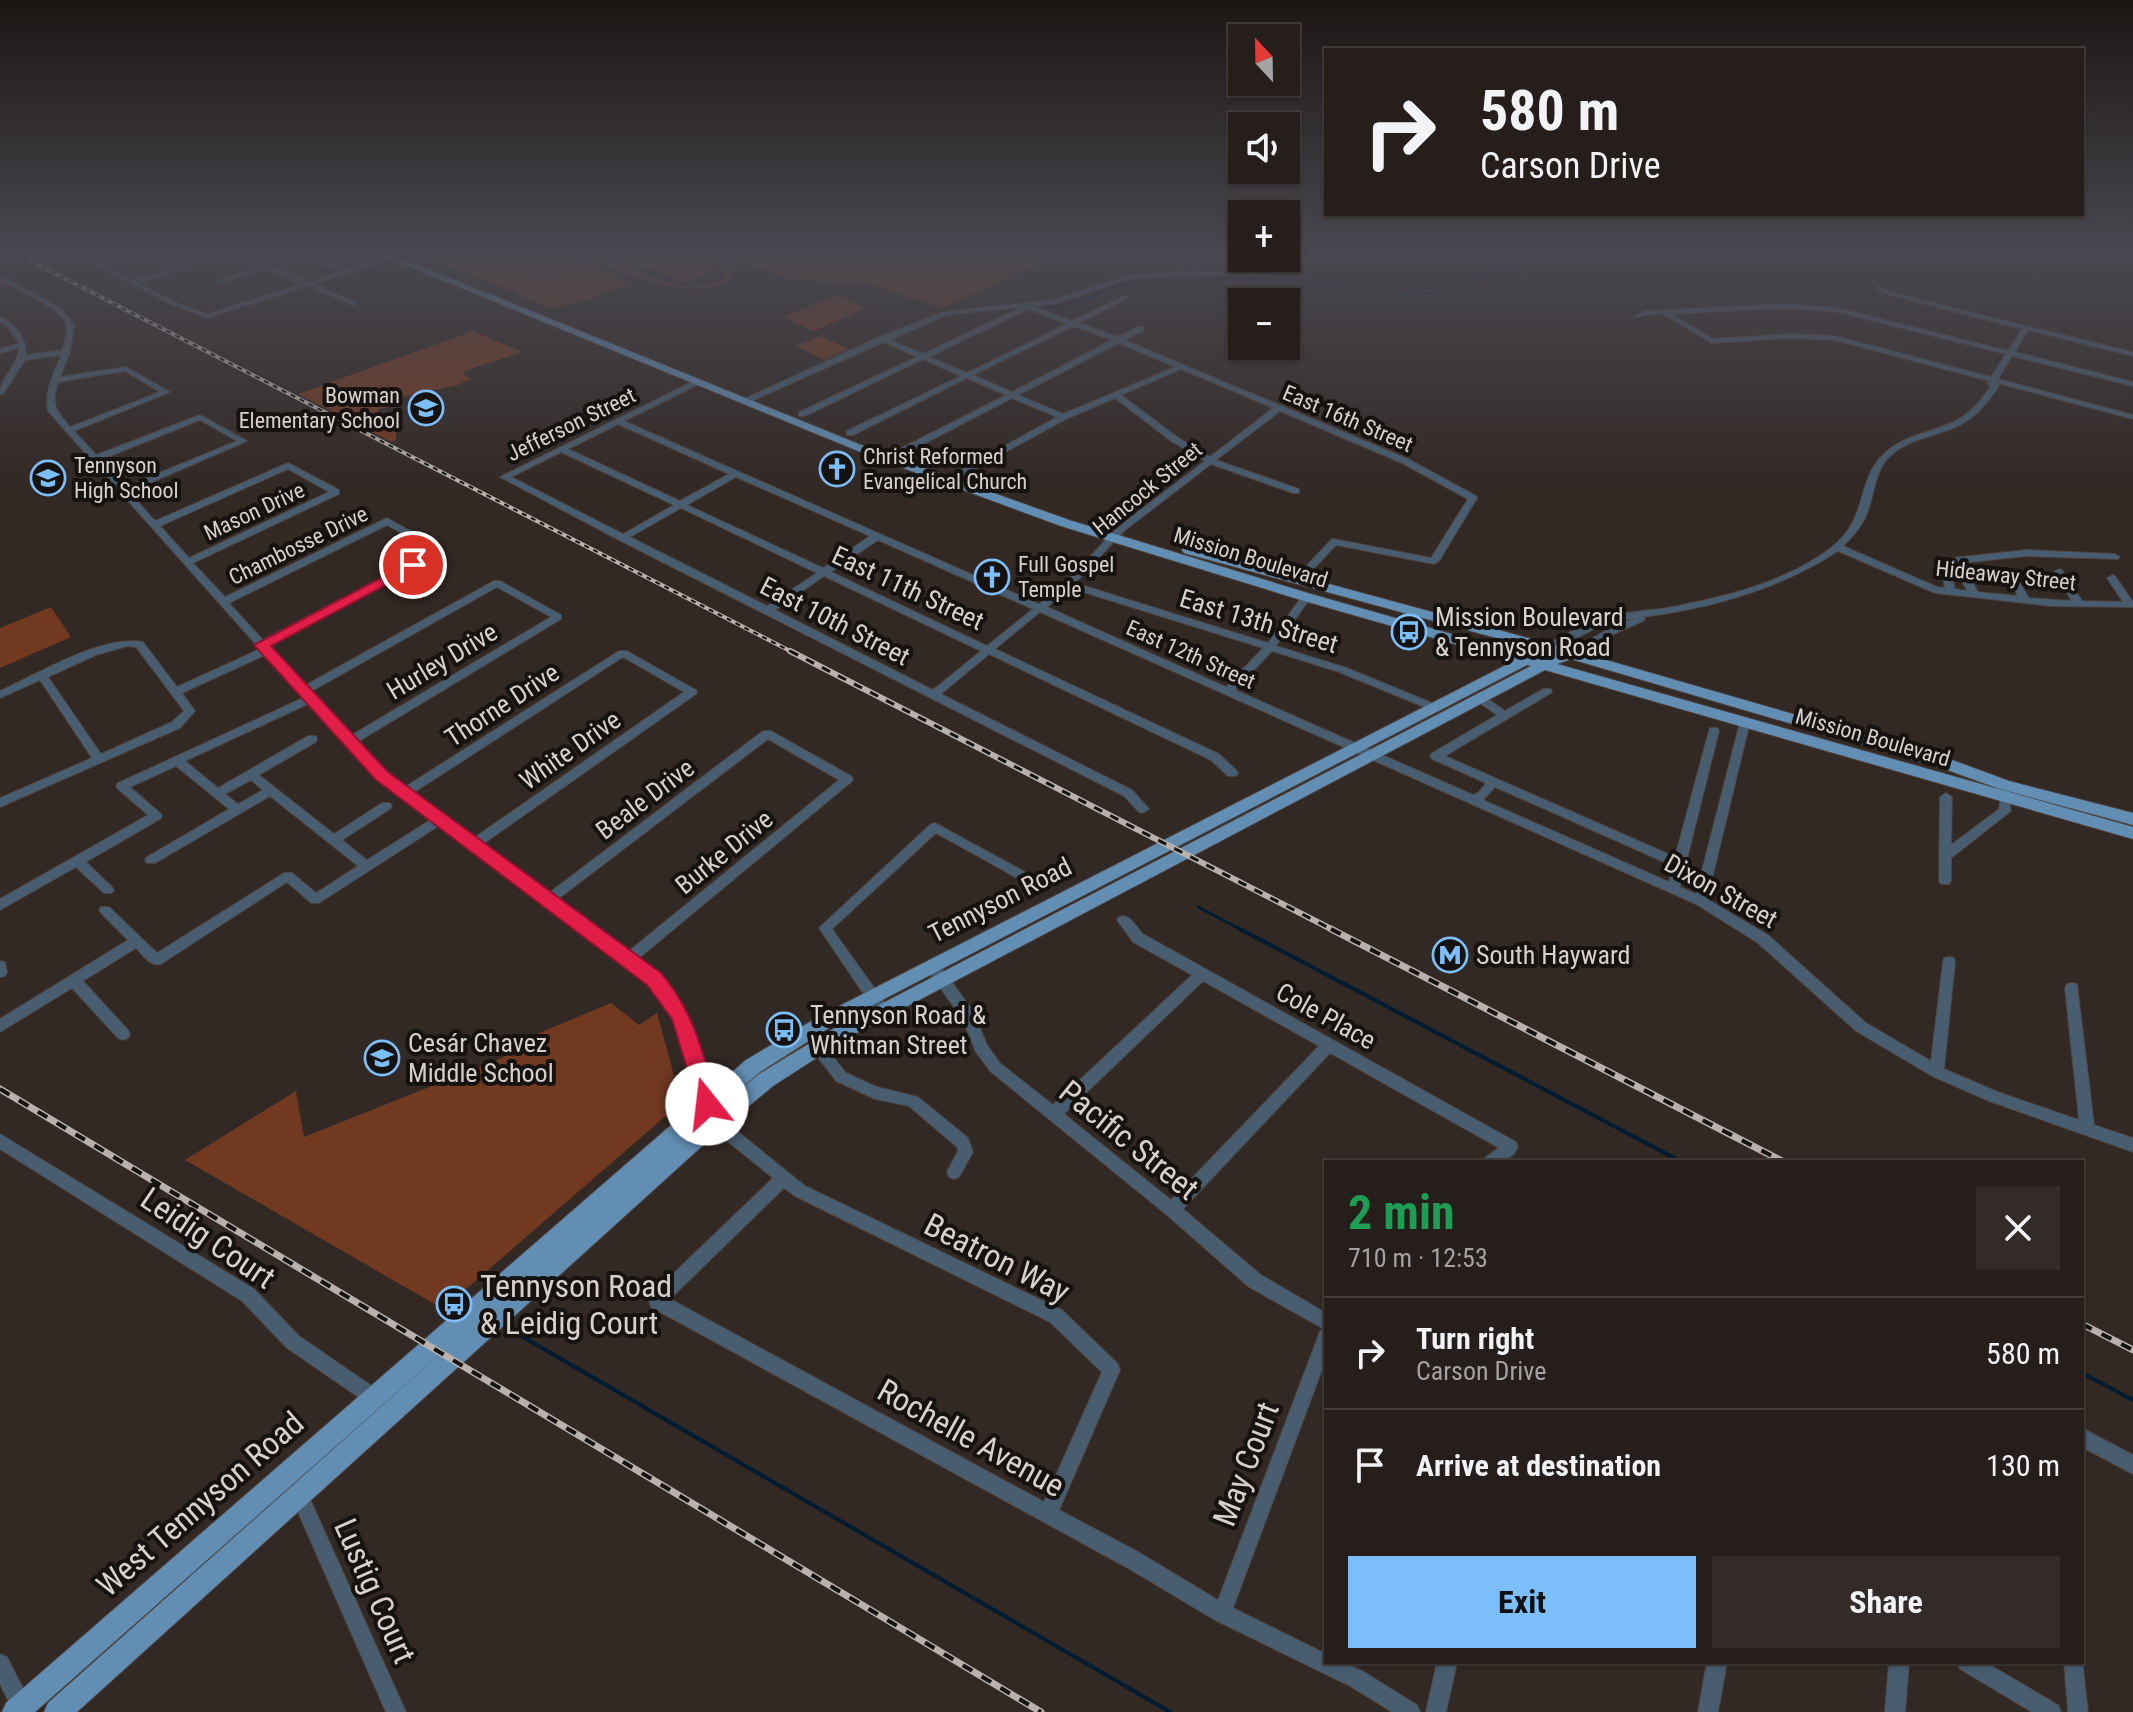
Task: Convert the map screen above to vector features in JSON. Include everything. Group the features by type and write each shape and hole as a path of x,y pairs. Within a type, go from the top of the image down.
{"main road":[{"name":"Mission Boulevard","path":"578,333 907,467 1306,597 2133,833"},
{"name":"Mission Boulevard","path":"602,333 899,453 1117,534 1549,648 1947,764 2005,785 2133,819"},
{"path":"658,366 670,361"},
{"name":"Tennyson Road","path":"451,1359 776,1051 878,1004 1353,749 1549,648"},
{"name":"Tennyson Road","path":"937,973 1570,654"},
{"name":"Tennyson Road","path":"430,1346 711,1113 817,1047 878,1004"},
{"name":"West Tennyson Road","path":"21,1710 430,1346"},
{"name":"West Tennyson Road","path":"57,1712 451,1359"}],"street":[{"path":"0,392 4,378 22,358 23,344 15,333"},
{"path":"70,333 50,408 372,767 654,979 675,1004 711,1113"},
{"path":"744,401 897,333"},
{"path":"802,414 973,333"},
{"path":"850,433 1055,333"},
{"name":"East 16th Street","path":"1098,333 1405,461 1473,498 1434,561 1334,542 1297,581"},
{"path":"899,453 1132,333"},
{"path":"1699,333 1712,341 1789,336 1832,338 2133,417"},
{"path":"1933,333 2133,384"},
{"name":"Tennyson Road","path":"1549,648 1600,622 1742,594 1837,547 1857,529 1864,516 1877,467 1885,457 1907,442 1954,427 1985,403 1995,386 1994,381 2023,333"},
{"path":"2046,333 2133,354"},
{"path":"882,339 1063,417"},
{"path":"0,349 23,344"},
{"path":"22,358 66,352"},
{"path":"958,474 1063,417 1180,367"},
{"path":"56,380 126,369 166,392 69,430"},
{"name":"Jefferson Street","path":"504,477 696,382"},
{"path":"1115,394 1174,439 1211,461 1296,491"},
{"name":"Hancock Street","path":"933,695 1069,584 1117,534 1279,408"},
{"path":"95,459 200,417 243,441 124,491"},
{"name":"East 12th Street","path":"618,421 1353,749"},
{"name":"East 11th Street","path":"562,449 1215,757 1232,773"},
{"name":"Mason Drive","path":"156,524 288,466 336,492 187,562"},
{"path":"622,538 735,474"},
{"name":"East 10th Street","path":"504,477 1128,793 1143,809"},
{"name":"Chambosse Drive","path":"225,601 387,521 440,551 263,646"},
{"path":"767,611 877,536"},
{"name":"Hideaway Street","path":"1837,547 1925,588 2079,604 2130,605 2112,578"},
{"path":"1951,592 1945,569 1952,561 2026,553 2115,557"},
{"path":"1962,572 1974,594"},
{"path":"2059,572 2079,604"},
{"path":"2012,577 2024,598"},
{"name":"Hurley Drive","path":"307,695 497,583 558,617 349,742"},
{"name":"East 13th Street","path":"1069,584 1355,674 1433,707"},
{"path":"1227,692 1270,647 1306,597"},
{"name":"Tennyson Road","path":"1570,654 1614,630 1662,611"},
{"path":"0,695 114,644 129,641 139,644 189,707 187,716 176,725 0,803"},
{"path":"174,688 263,646"},
{"name":"Thorne Drive","path":"405,793 623,653 692,692"},
{"path":"42,676 99,759"},
{"path":"1547,691 1436,756 1680,864"},
{"name":"White Drive","path":"474,844 692,692"},
{"path":"1,902 156,816 122,786 307,695"},
{"path":"1485,696 1508,713"},
{"path":"1700,901 1745,722"},
{"path":"1673,889 1714,731"},
{"name":"Beale Drive","path":"549,899 767,734 847,779"},
{"path":"217,794 312,739"},
{"name":"Dixon Street","path":"1353,749 1700,901 1773,947 1861,1027 1937,1072 1986,1095 2133,1145"},
{"path":"177,761 237,810"},
{"path":"251,774 366,866"},
{"name":"Burke Drive","path":"629,959 847,779"},
{"path":"1472,800 1482,796 1489,780"},
{"path":"151,860 271,790"},
{"path":"1945,881 1946,797"},
{"path":"1945,856 2005,811 2005,798"},
{"path":"333,840 386,806"},
{"path":"105,910 156,960 288,876 315,900 440,819"},
{"path":"878,1004 825,928 935,827 1021,875 1030,887"},
{"path":"77,861 108,890"},
{"name":"Cole Place","path":"1123,920 1138,938 1511,1147 1494,1160"},
{"path":"0,1026 137,941"},
{"path":"1937,1072 1949,962"},
{"name":"Pacific Street","path":"937,973 968,1015 987,1058 1255,1281 1324,1321"},
{"path":"1053,1115 1202,974"},
{"path":"73,980 123,1034"},
{"path":"2072,988 2087,1129"},
{"path":"1172,1210 1329,1045"},
{"path":"817,1047 841,1077 875,1093 913,1101 963,1143 966,1152 954,1172"},
{"name":"Beatron Way","path":"711,1113 783,1179 818,1200 1036,1304 1074,1330 1112,1370 1048,1514"},
{"name":"Leidig Court","path":"0,1141 248,1295 293,1342 373,1397"},
{"name":"Rochelle Avenue","path":"783,1179 657,1301 1133,1560 1222,1613 1324,1663"},
{"name":"May Court","path":"1222,1613 1324,1342"},
{"path":"2084,1438 2133,1465"},
{"name":"Lustig Court","path":"299,1494 396,1712"},
{"path":"0,1664 21,1710"},
{"name":"Rochelle Avenue","path":"1326,1664 1410,1712"},
{"path":"1436,1712 1447,1664"},
{"path":"1708,1712 1717,1664"},
{"path":"1895,1712 1899,1664"},
{"path":"1970,1664 2051,1712"},
{"path":"2074,1664 2078,1712"}],"shaded area":[{"path":"468,333 478,333 523,352 464,371 464,375 472,378 458,385 394,399 394,406 378,409 379,418 389,416 391,427 396,427 396,440 391,442 298,394"},
{"path":"820,336 848,349 824,360 795,346"},
{"path":"51,607 71,637 0,668 0,628"},
{"path":"611,1003 639,1025 657,1013 679,1094 676,1107 443,1309 185,1160 296,1091 304,1137 502,1058 520,1041"}],"waterway":[{"path":"1198,907 1244,931"},
{"path":"1240,929 1678,1160"},
{"path":"511,1330 1170,1712"},
{"path":"2084,1374 2133,1400"}],"railway":[{"path":"171,333 794,653"},
{"path":"790,651 1335,931"},
{"path":"1331,929 1780,1160"},
{"path":"0,1089 1041,1712"},
{"path":"2084,1325 2133,1350"}],"place":[{"name":"Bowman Elementary School","path":"426,408"},
{"name":"Christ Reformed Evangelical Church","path":"837,469"},
{"name":"Tennyson High School","path":"48,478"},
{"name":"Full Gospel Temple","path":"992,577"},
{"name":"Mission Boulevard & Tennyson Road","path":"1409,632"},
{"name":"South Hayward","path":"1450,955"},
{"name":"Tennyson Road & Whitman Street","path":"784,1030"},
{"name":"Cesár Chavez Middle School","path":"382,1058"},
{"name":"Tennyson Road & Leidig Court","path":"454,1304"}],"route":[{"path":"413,565 262,645 382,776 642,968 665,990 682,1018 707,1104"}]}
